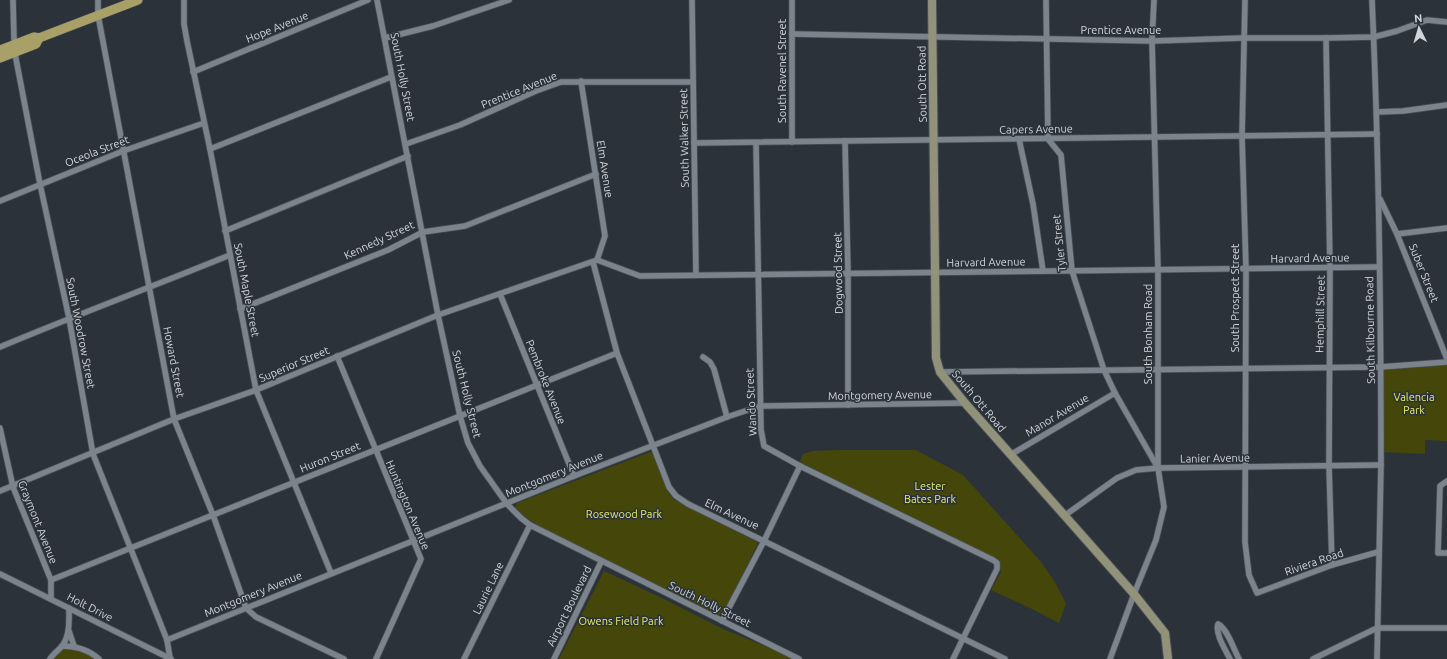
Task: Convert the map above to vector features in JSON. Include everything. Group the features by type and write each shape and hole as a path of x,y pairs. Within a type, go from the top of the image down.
{"main road":[{"path":"0,50 36,44 39,38 138,0"},
{"path":"0,58 15,48"}],"street":[{"name":"South Woodrow Street","path":"13,0 15,48 40,184 69,318 93,454 167,640 171,659"},
{"name":"Howard Street","path":"98,0 98,15 174,420 212,515 246,608"},
{"name":"South Maple Street","path":"184,0 184,24 210,149 256,390 331,573"},
{"name":"Hope Avenue","path":"193,72 368,0"},
{"name":"South Holly Street","path":"377,0 438,315 460,416 468,443 480,466 507,504 530,525 601,562 799,659"},
{"path":"385,38 433,26 509,0"},
{"name":"South Walker Street","path":"692,0 696,275"},
{"name":"South Ravenel Street","path":"792,0 792,142"},
{"name":"South Ott Road","path":"932,0 936,358 940,372 1010,455 1134,594 1165,633 1168,659"},
{"path":"1046,0 1048,139"},
{"name":"South Bonham Road","path":"1110,659 1156,540 1164,507 1158,468 1158,270 1152,41 1154,0"},
{"name":"South Prospect Street","path":"1245,0 1242,136 1246,269 1245,542 1249,575 1257,593"},
{"name":"South Kilbourne Road","path":"1372,0 1379,197 1380,465 1377,659"},
{"name":"Prentice Avenue","path":"792,34 1152,41 1243,38 1326,38 1374,37 1397,31 1427,20 1447,22"},
{"name":"Hemphill Street","path":"1326,38 1330,268 1329,466 1332,565"},
{"path":"210,149 391,76"},
{"name":"Elm Avenue","path":"581,81 605,236 595,261 617,353 669,487 676,496 688,504 1004,659"},
{"name":"Prentice Avenue","path":"406,144 460,125 561,82 693,82"},
{"path":"1377,112 1403,111 1447,105"},
{"name":"Oceola Street","path":"0,201 123,151 204,123"},
{"name":"Capers Avenue","path":"694,143 1377,134"},
{"name":"Tyler Street","path":"1019,139 1033,204 1044,271"},
{"name":"Tyler Street","path":"1048,139 1061,155 1072,271 1104,370 1115,393 1158,468"},
{"name":"Dogwood Street","path":"845,141 848,273 848,405"},
{"name":"Wando Street","path":"756,143 760,406 761,430 764,446 800,466 993,560 998,565 997,569 964,639"},
{"path":"225,231 408,156"},
{"name":"Kennedy Street","path":"240,309 388,250 423,232 465,226 596,174"},
{"name":"Suber Street","path":"1379,197 1397,234 1447,359"},
{"path":"1397,234 1447,228"},
{"path":"0,347 69,318 150,288 230,255"},
{"name":"Harvard Avenue","path":"595,261 640,276 1379,267"},
{"name":"Superior Street","path":"0,491 174,420 256,390 438,315 595,261"},
{"name":"Pembroke Avenue","path":"500,294 574,476"},
{"name":"Huron Street","path":"51,580 617,353"},
{"name":"Huntington Avenue","path":"337,356 420,559 376,659"},
{"path":"703,357 710,362 714,369 727,417"},
{"path":"940,372 1380,367 1447,362"},
{"name":"Manor Avenue","path":"1010,455 1115,393"},
{"name":"Montgomery Avenue","path":"167,640 574,476 727,417 760,406 965,403"},
{"name":"Graymont Avenue","path":"0,428 12,487 51,580 51,599"},
{"name":"Lanier Avenue","path":"1064,516 1117,478 1136,470 1158,468 1380,465"},
{"path":"722,621 764,541 800,466"},
{"path":"1447,480 1440,486 1438,553 1447,553"},
{"name":"Laurie Lane","path":"464,659 530,525"},
{"name":"Riviera Road","path":"1257,593 1332,565 1378,552"},
{"name":"Airport Boulevard","path":"554,659 601,562"},
{"name":"Holt Drive","path":"0,574 171,659"},
{"path":"50,659 62,646 68,630 69,608"},
{"path":"246,608 256,616 344,659"},
{"path":"1230,659 1218,634 1216,628 1218,624 1225,630 1239,659"},
{"path":"1313,659 1377,628 1447,628"},
{"path":"68,630 74,646"},
{"path":"953,659 964,639"},
{"path":"62,646 74,646 92,654 99,659"}],"green space":[{"name":"Valencia Park","path":"1447,362 1447,441 1425,440 1425,454 1380,452 1380,367"},
{"name":"Lester Bates Park","path":"916,450 963,475 1041,562 1055,582 1066,604 1059,623 991,590 1001,572 999,562 800,462 803,454 813,451"},
{"name":"Rosewood Park","path":"650,452 653,453 667,490 673,499 758,543 724,612 718,616 548,532 525,517 515,508 517,503"},
{"name":"Owens Field Park","path":"604,571 723,629 777,651 792,659 559,659"},
{"path":"62,646 74,646 99,659 50,659"}]}
